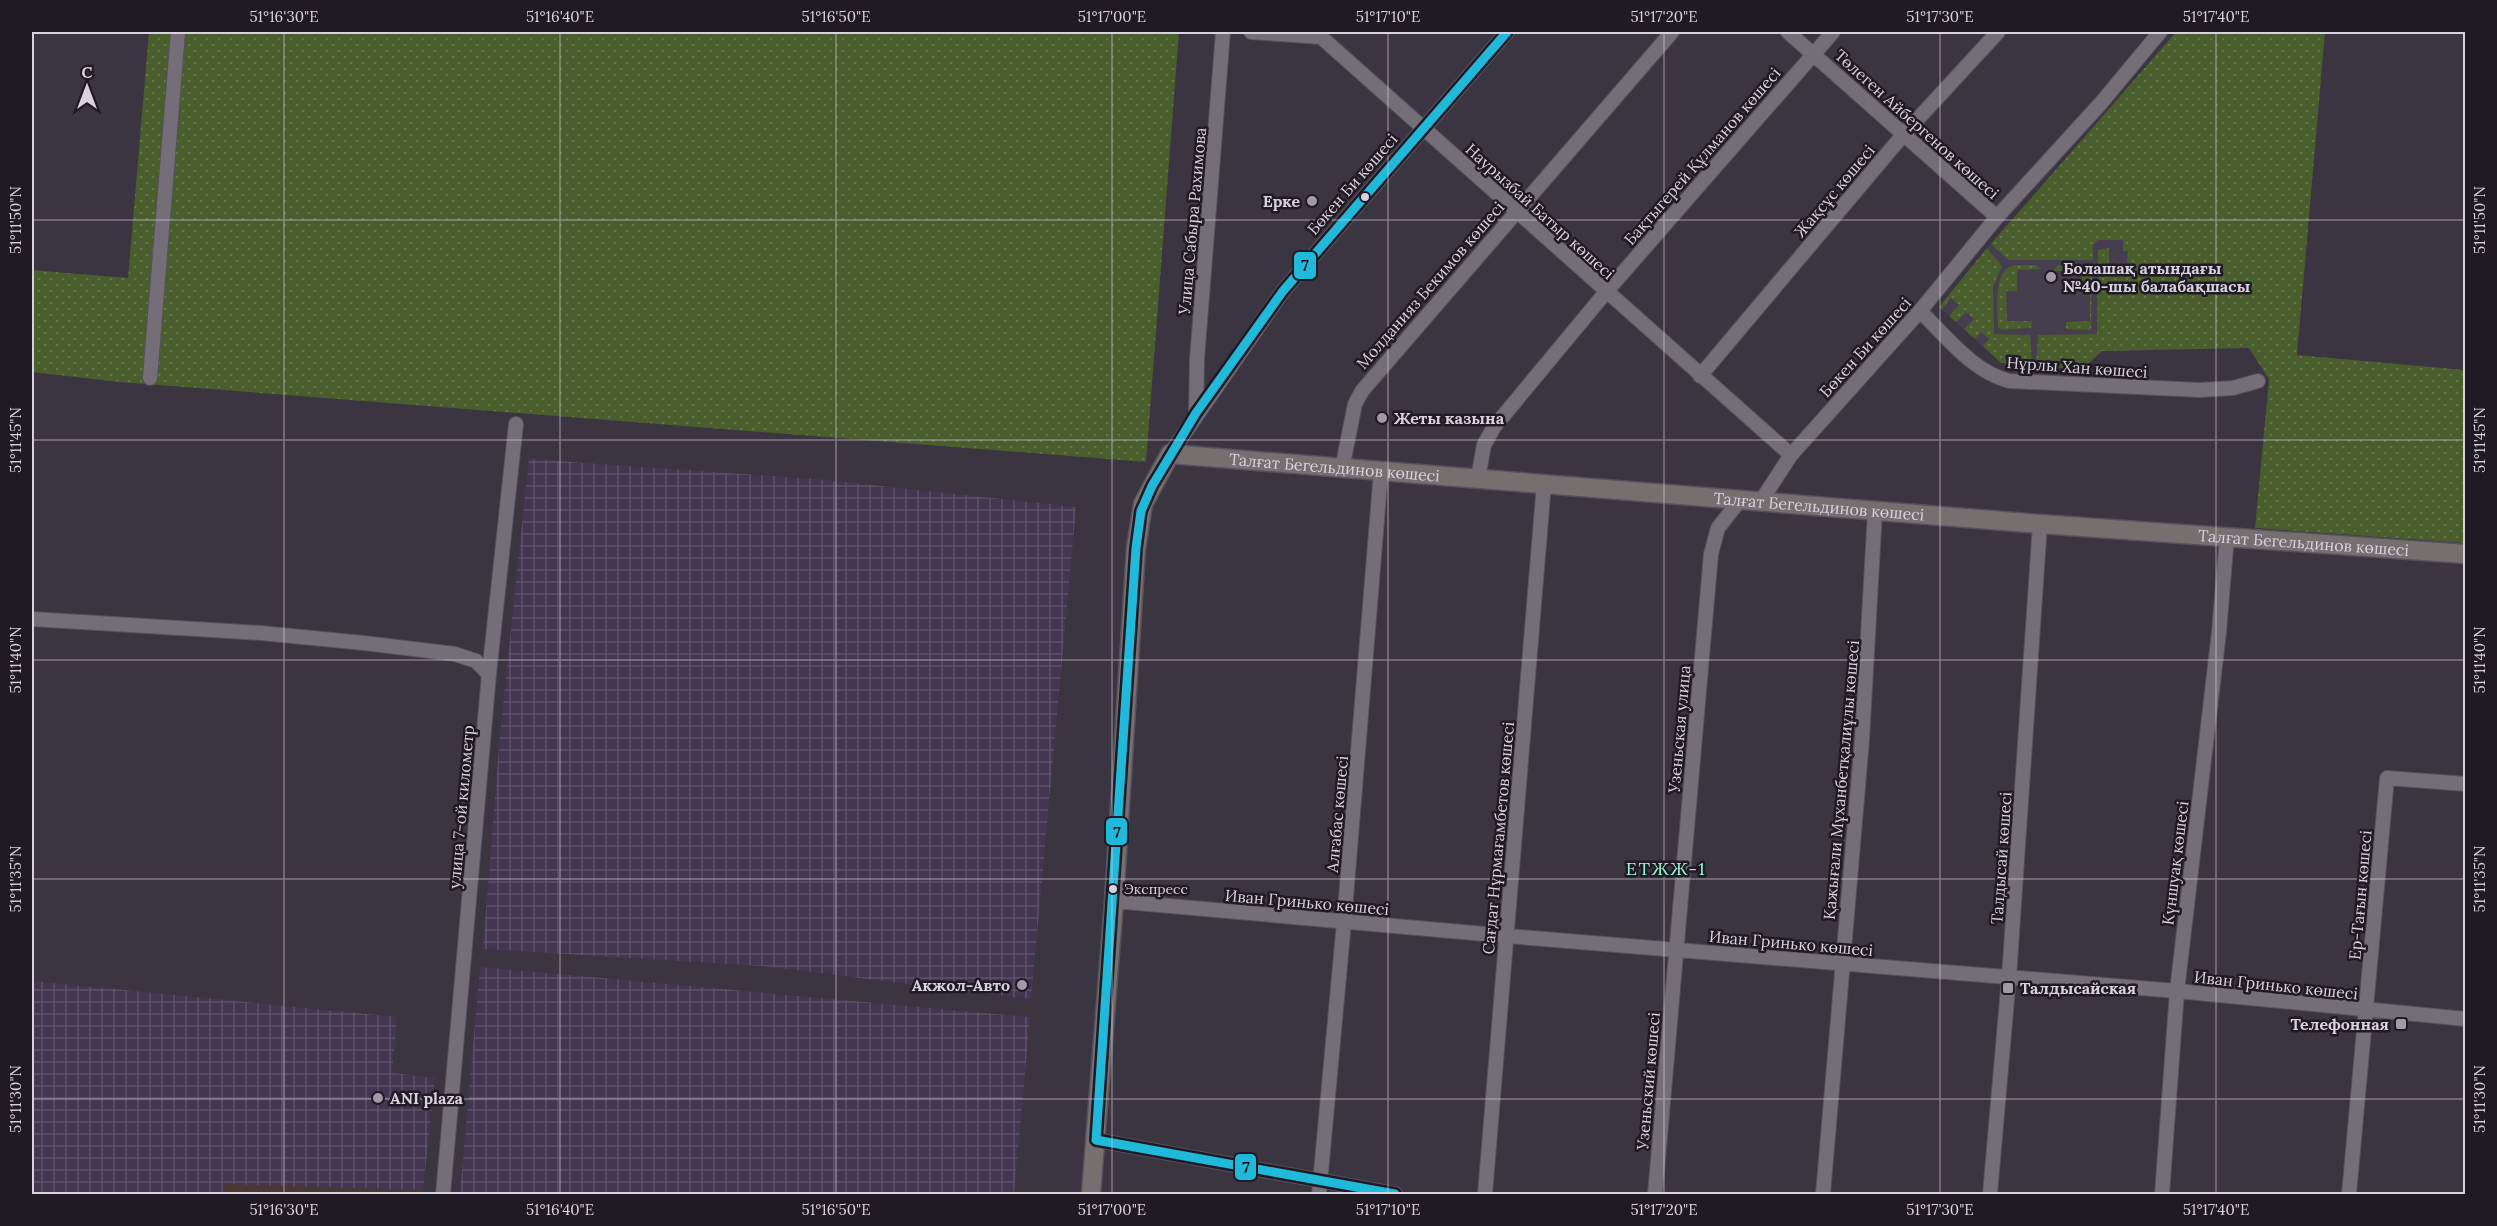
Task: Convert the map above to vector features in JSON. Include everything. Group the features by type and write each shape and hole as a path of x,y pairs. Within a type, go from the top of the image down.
{"main road":[{"name":"Талғат Бегельдинов көшесі","path":"1170,454 2040,524 2466,554"},
{"path":"1091,1194 1114,901 1135,557 1141,511 1149,491 1170,454"}],"street":[{"path":"150,378 178,32"},
{"name":"Улица Сабыра Рахимова","path":"1196,413 1197,359 1224,32"},
{"name":"Наурызбай Батыр көшесі","path":"1251,32 1323,34 1421,128 1791,455"},
{"name":"Бөкен Би көшесі","path":"1170,454 1196,413 1283,291 1421,128 1507,32"},
{"name":"Молданияз Бекимов көшесі","path":"1342,469 1357,397 1672,32"},
{"name":"Төлеген Айбергенов көшесі","path":"1788,32 1996,216"},
{"name":"Бақтыгерей Құлманов көшесі","path":"1479,478 1484,445 1491,431 1606,292 1833,32"},
{"name":"Жақсұс көшесі","path":"1700,376 1904,135 1998,32"},
{"name":"Бөкен Би көшесі","path":"1761,501 1791,455 1920,311 1996,216 2101,103 2160,32"},
{"name":"Нұрлы Хан көшесі","path":"1920,311 1978,368 1991,376 2009,381 2200,390 2233,388 2258,381"},
{"name":"улица 7-ой километр","path":"443,1194 489,674 516,424"},
{"name":"Алғабас көшесі","path":"1318,1194 1344,922 1381,471"},
{"name":"Сағдат Нұрмағамбетов көшесі","path":"1485,1194 1544,484"},
{"name":"Узеньская улица","path":"1674,969 1713,542 1718,528 1740,500"},
{"name":"Қажығали Мұханбетқалиұлы көшесі","path":"1823,1194 1863,728 1875,511"},
{"name":"Талдысай көшесі","path":"1990,1194 2009,977 2040,524"},
{"name":"Күншуақ көшесі","path":"2162,1194 2177,991 2227,536"},
{"path":"32,619 261,633 364,643 455,654 476,661 489,674"},
{"name":"Ер-Тағын көшесі","path":"2349,1194 2387,778 2466,784"},
{"name":"Иван Гринько көшесі","path":"1114,901 1675,951 2177,991 2466,1019"},
{"name":"Узеньский көшесі","path":"1655,1194 1674,969"},
{"path":"1096,1140 1395,1194"}],"shaded area":[{"name":"Болашақ атындағы №40-шы балабақшасы","path":"2010,220 2143,236 2131,351 2102,351 2082,369 2001,363 1939,307"},
{"path":"529,459 815,479 1076,507 1031,999 763,966 483,949 500,735"},
{"path":"480,967 1030,1017 1014,1194 460,1194"},
{"path":"32,981 397,1017 392,1073 435,1078 423,1190 225,1184 224,1194 32,1194"},
{"path":"225,1183 423,1190 423,1194 224,1194"}],"green space":[{"path":"149,32 1179,32 1146,462 120,382 32,372 32,270 128,278"},
{"path":"2176,32 2325,32 2297,355 2465,370 2465,543 2255,528 2269,379 2249,348 2102,351 2082,369 2036,366 2038,335 2097,334 2098,250 2109,248 2109,265 2127,265 2128,251 2123,251 2123,240 2098,240 2093,245 2093,260 2009,260 1991,244"},
{"path":"1987,248 2002,266 1993,287 1994,334 2030,335 2032,365 2001,363 1983,346 1989,339 1981,332 1975,339 1964,329 1974,319 1966,312 1956,322 1949,316 1959,305 1951,298 1942,309 1939,307"},
{"path":"2014,265 2036,265 2041,269 2017,270 2017,291 2006,291 2007,321 2032,321 2031,328 2002,330 1998,327 1999,283 2007,269"},
{"path":"2058,265 2092,267 2091,330 2066,329 2066,322 2090,321 2090,293 2082,293 2082,270 2053,271"}],"transit line":[{"name":"7","path":"1096,1140 1136,548 1141,511 1152,486 1196,413 1283,291 1507,32"},
{"name":"7","path":"1096,1140 1395,1194"}],"place":[{"name":"Ерке","path":"1312,201"},
{"name":"Болашақ атындағы №40-шы балабақшасы","path":"2051,277"},
{"name":"Жеты казына","path":"1382,418"},
{"name":"Экспресс","path":"1113,889"},
{"name":"Акжол-Авто","path":"1022,985"},
{"name":"Талдысайская","path":"2008,988"},
{"name":"Телефонная","path":"2401,1024"},
{"name":"ANI plaza","path":"378,1098"}],"district":[{"name":"ЕТЖЖ-1","path":"1666,868"}]}
